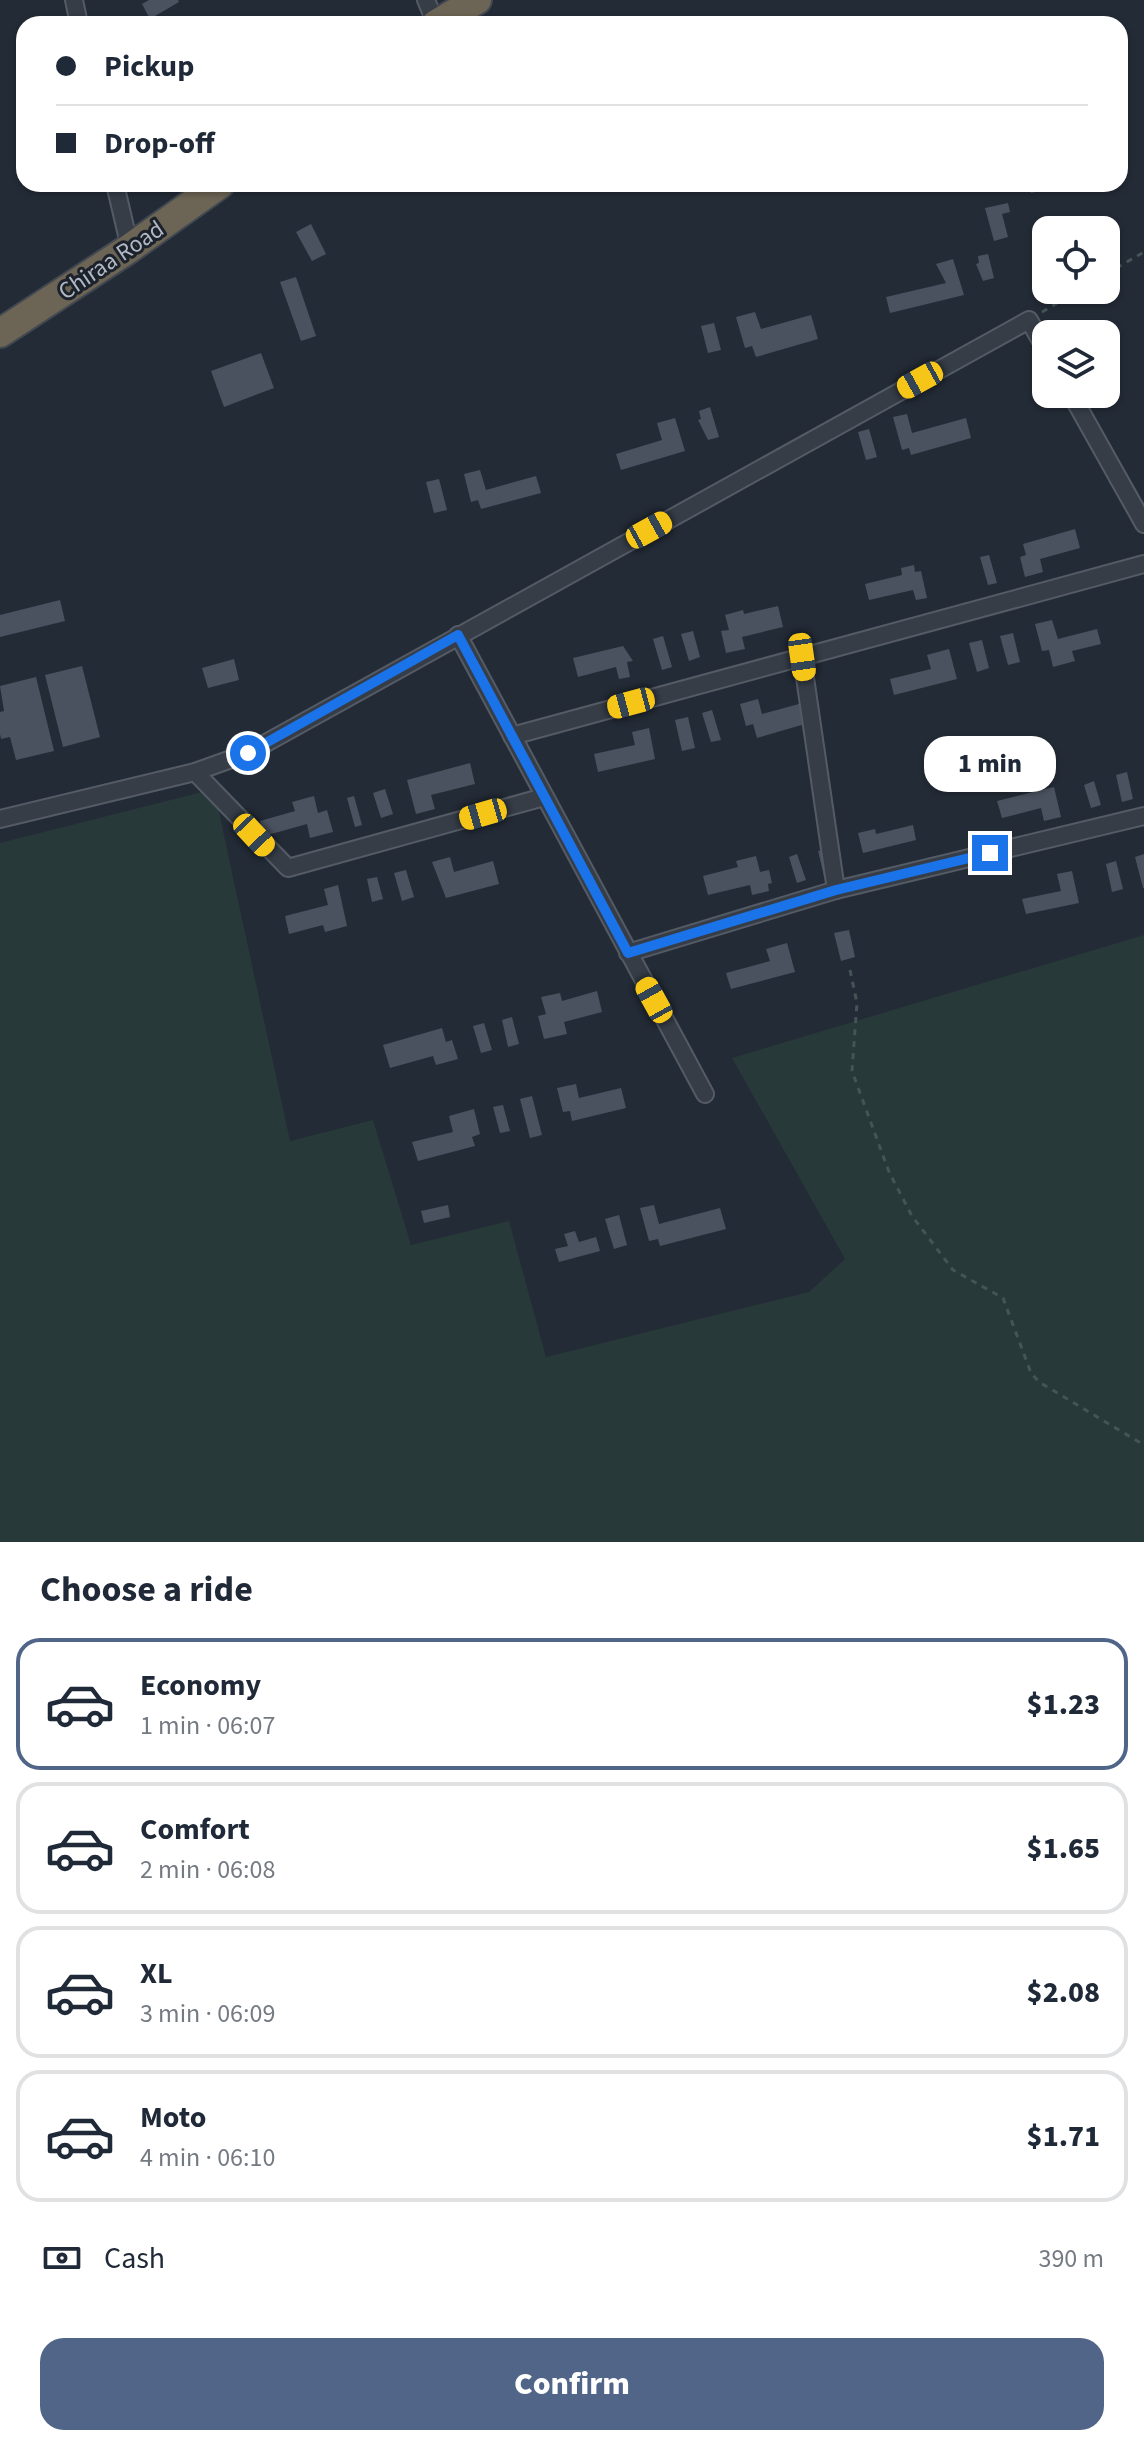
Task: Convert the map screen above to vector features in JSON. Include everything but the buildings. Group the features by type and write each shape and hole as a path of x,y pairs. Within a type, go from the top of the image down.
{"highway":[{"path":"450,16 477,0"},
{"name":"Chiraa Road","path":"0,333 209,192"}],"street":[{"path":"117,192 130,248"},
{"path":"0,819 195,772 277,739 458,635 1029,320 1032,325"},
{"path":"1079,408 1144,524"},
{"path":"512,736 1144,564"},
{"path":"458,635 705,1094"},
{"path":"802,657 836,890"},
{"path":"195,772 288,868 544,797"},
{"path":"628,953 836,890 1144,816"}],"path":[{"path":"1120,266 1144,252"},
{"path":"1029,320 1056,304"},
{"path":"850,970 857,1003 852,1071 889,1172 912,1216 953,1270 1003,1298 1031,1373 1039,1382 1144,1445"}],"shaded area":[{"path":"214,789 290,1141 373,1120 411,1245 509,1221 546,1357 809,1292 845,1259 732,1058 1144,935 1144,1542 0,1542 0,843"}],"route":[{"path":"248,753 458,635 628,953 836,890 990,853"}]}
